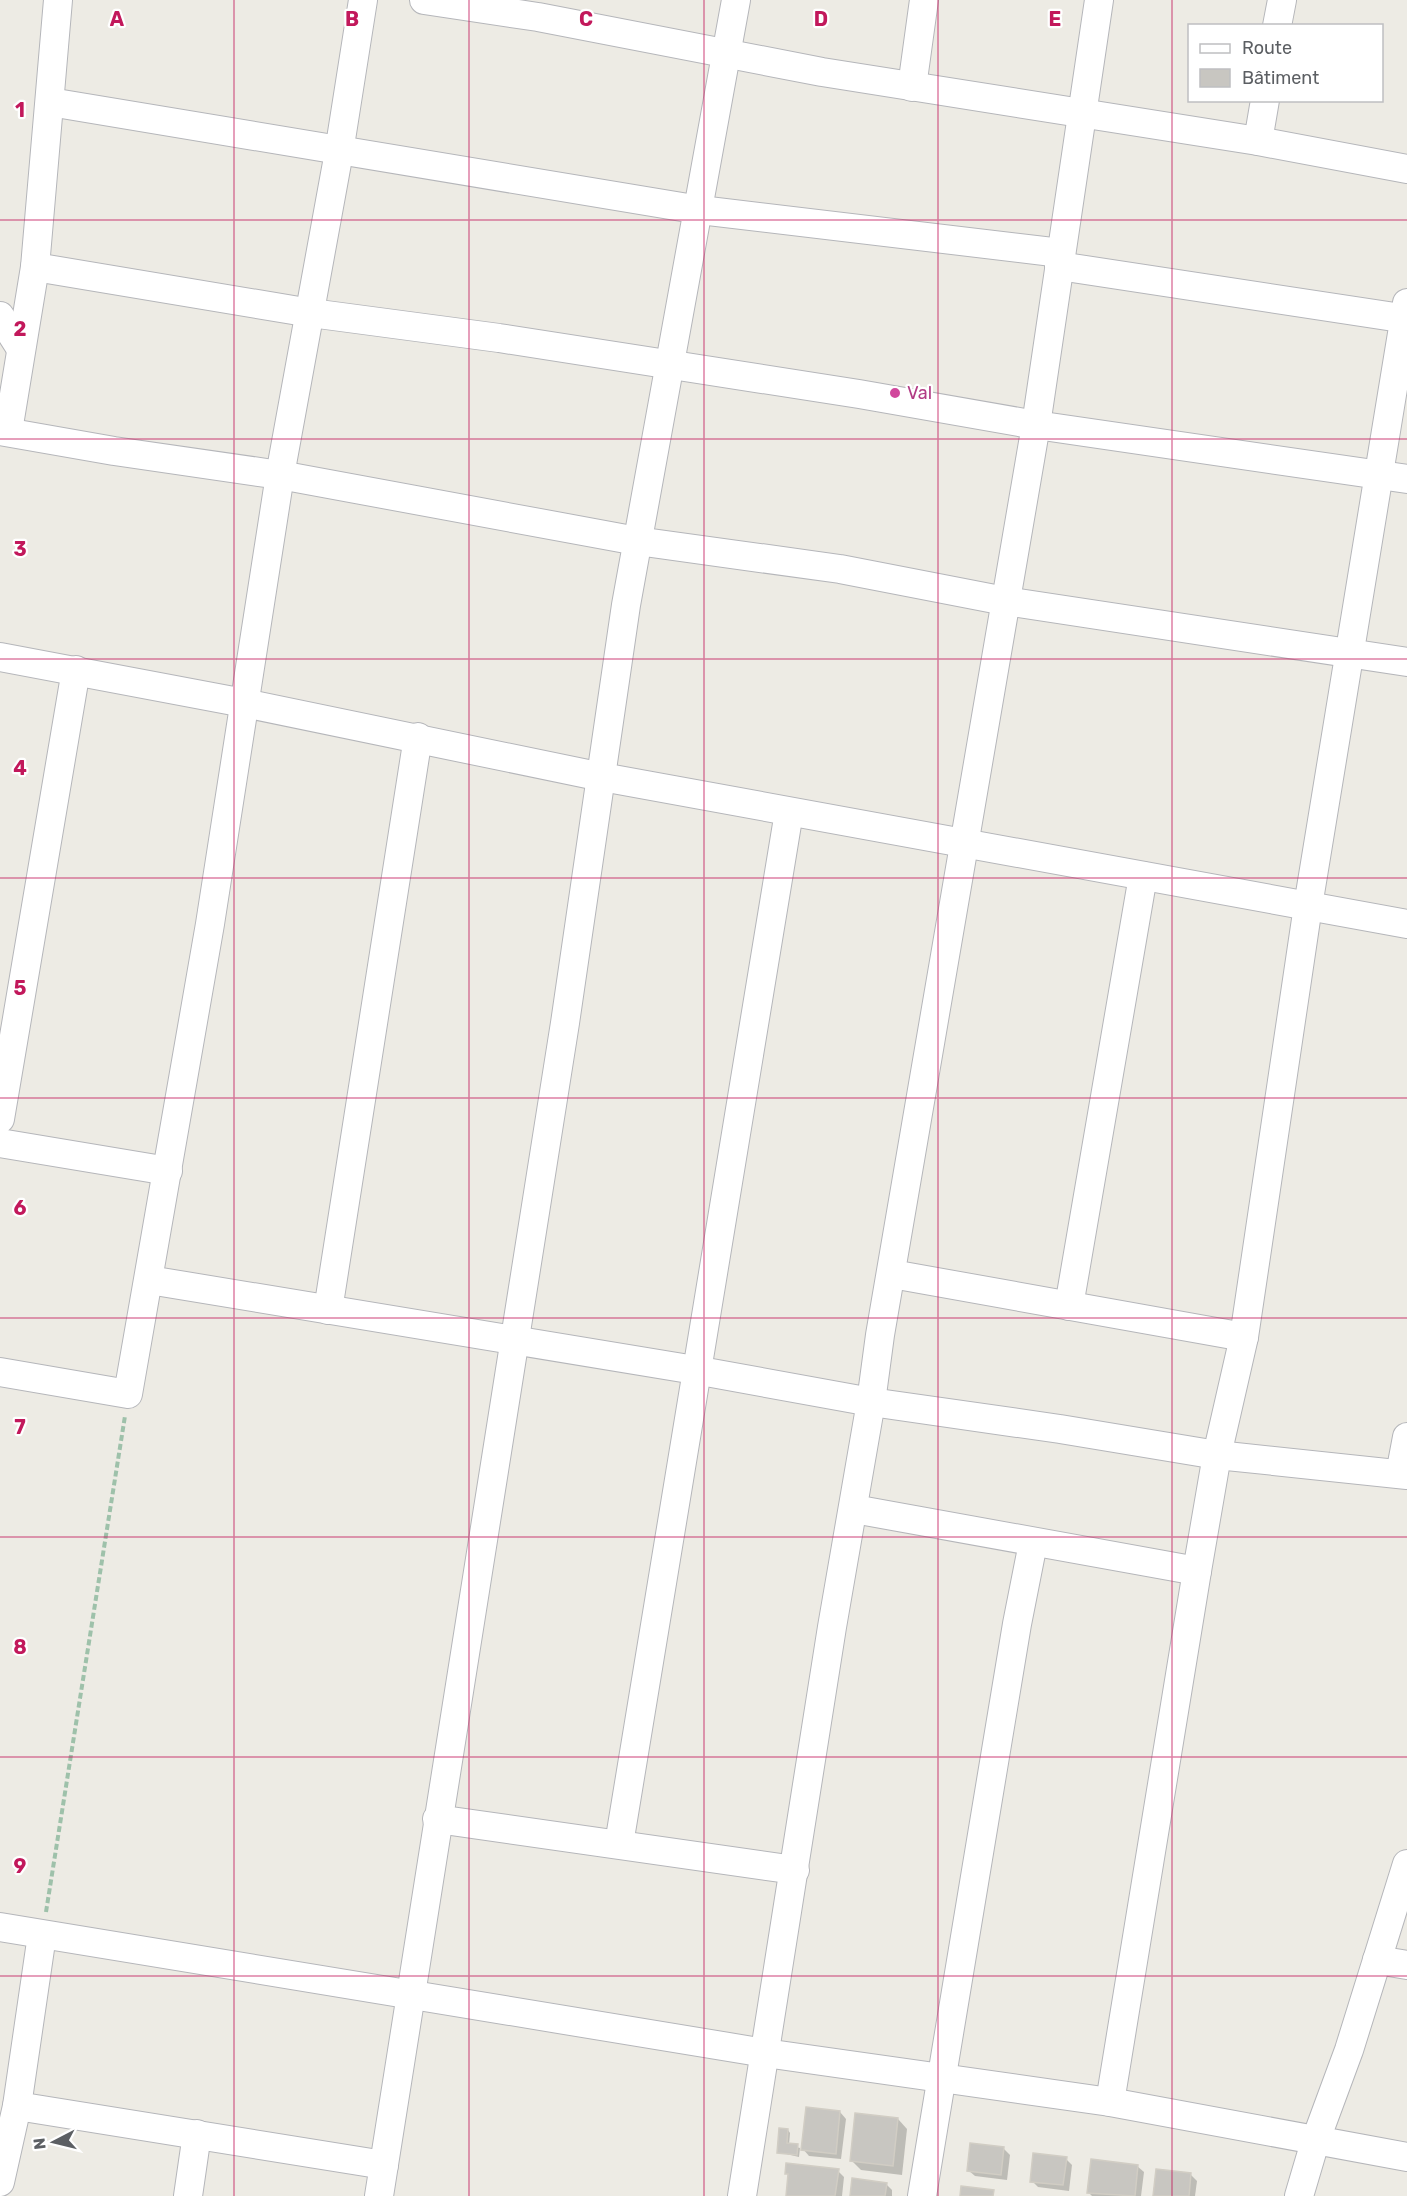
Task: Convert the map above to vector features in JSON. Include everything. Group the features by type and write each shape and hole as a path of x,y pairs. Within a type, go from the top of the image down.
{"street":[{"path":"58,0 35,267 4,431 114,451 280,476 637,541 840,569 1005,601 1407,662"},
{"path":"0,1372 128,1394 210,924 280,476 339,152 363,0"},
{"path":"424,0 539,9 728,53 912,87 1258,141 1407,169"},
{"path":"379,2196 637,541 700,210 736,0"},
{"path":"912,87 924,0"},
{"path":"742,2196 832,1627 872,1402 880,1335 1036,424 1080,113 1099,0"},
{"path":"1277,24 1282,0"},
{"path":"50,102 339,152 525,180 700,210 1060,260 1406,314 1394,477 1350,653 1308,906 1244,1337 1217,1455 1110,2102"},
{"path":"1258,141 1265,102"},
{"path":"35,267 310,313 670,364 1036,424 1394,477"},
{"path":"0,316 21,349"},
{"path":"0,657 418,737 602,777 789,812 964,841 1407,924"},
{"path":"0,1119 75,670"},
{"path":"328,1310 418,737"},
{"path":"619,1844 695,1370 789,812"},
{"path":"1069,1306 1143,876"},
{"path":"0,1143 168,1171"},
{"path":"892,1274 1244,1337"},
{"path":"149,1280 695,1370 872,1402 1217,1455 1404,1474 1407,1437"},
{"path":"854,1509 1197,1571"},
{"path":"922,2196 1017,1624 1033,1543"},
{"path":"437,1819 795,1870"},
{"path":"1299,2196 1315,2142 1349,2050 1407,1864"},
{"path":"0,1927 765,2053 941,2080 1110,2102 1315,2142 1407,2157"},
{"path":"0,2182 17,2106 42,1935"},
{"path":"1377,1960 1407,1965"},
{"path":"17,2106 384,2165"},
{"path":"188,2196 197,2134"}],"path":[{"path":"42,1935 128,1394"}],"building":[{"path":"806,2107 840,2111 836,2154 801,2150"},
{"path":"855,2113 898,2118 893,2166 850,2161"},
{"path":"779,2128 788,2129 787,2143 798,2144 797,2155 777,2153"},
{"path":"970,2143 1004,2147 1001,2175 967,2171"},
{"path":"1033,2153 1067,2157 1063,2185 1030,2182"},
{"path":"1091,2159 1138,2165 1135,2196 1087,2193"},
{"path":"786,2163 839,2169 835,2196 786,2196 788,2174 785,2174"},
{"path":"1156,2169 1191,2173 1189,2196 1153,2196"},
{"path":"852,2178 887,2183 885,2196 850,2196"},
{"path":"961,2186 994,2190 993,2196 960,2196"}],"place":[{"name":"Val","path":"895,393"}]}
